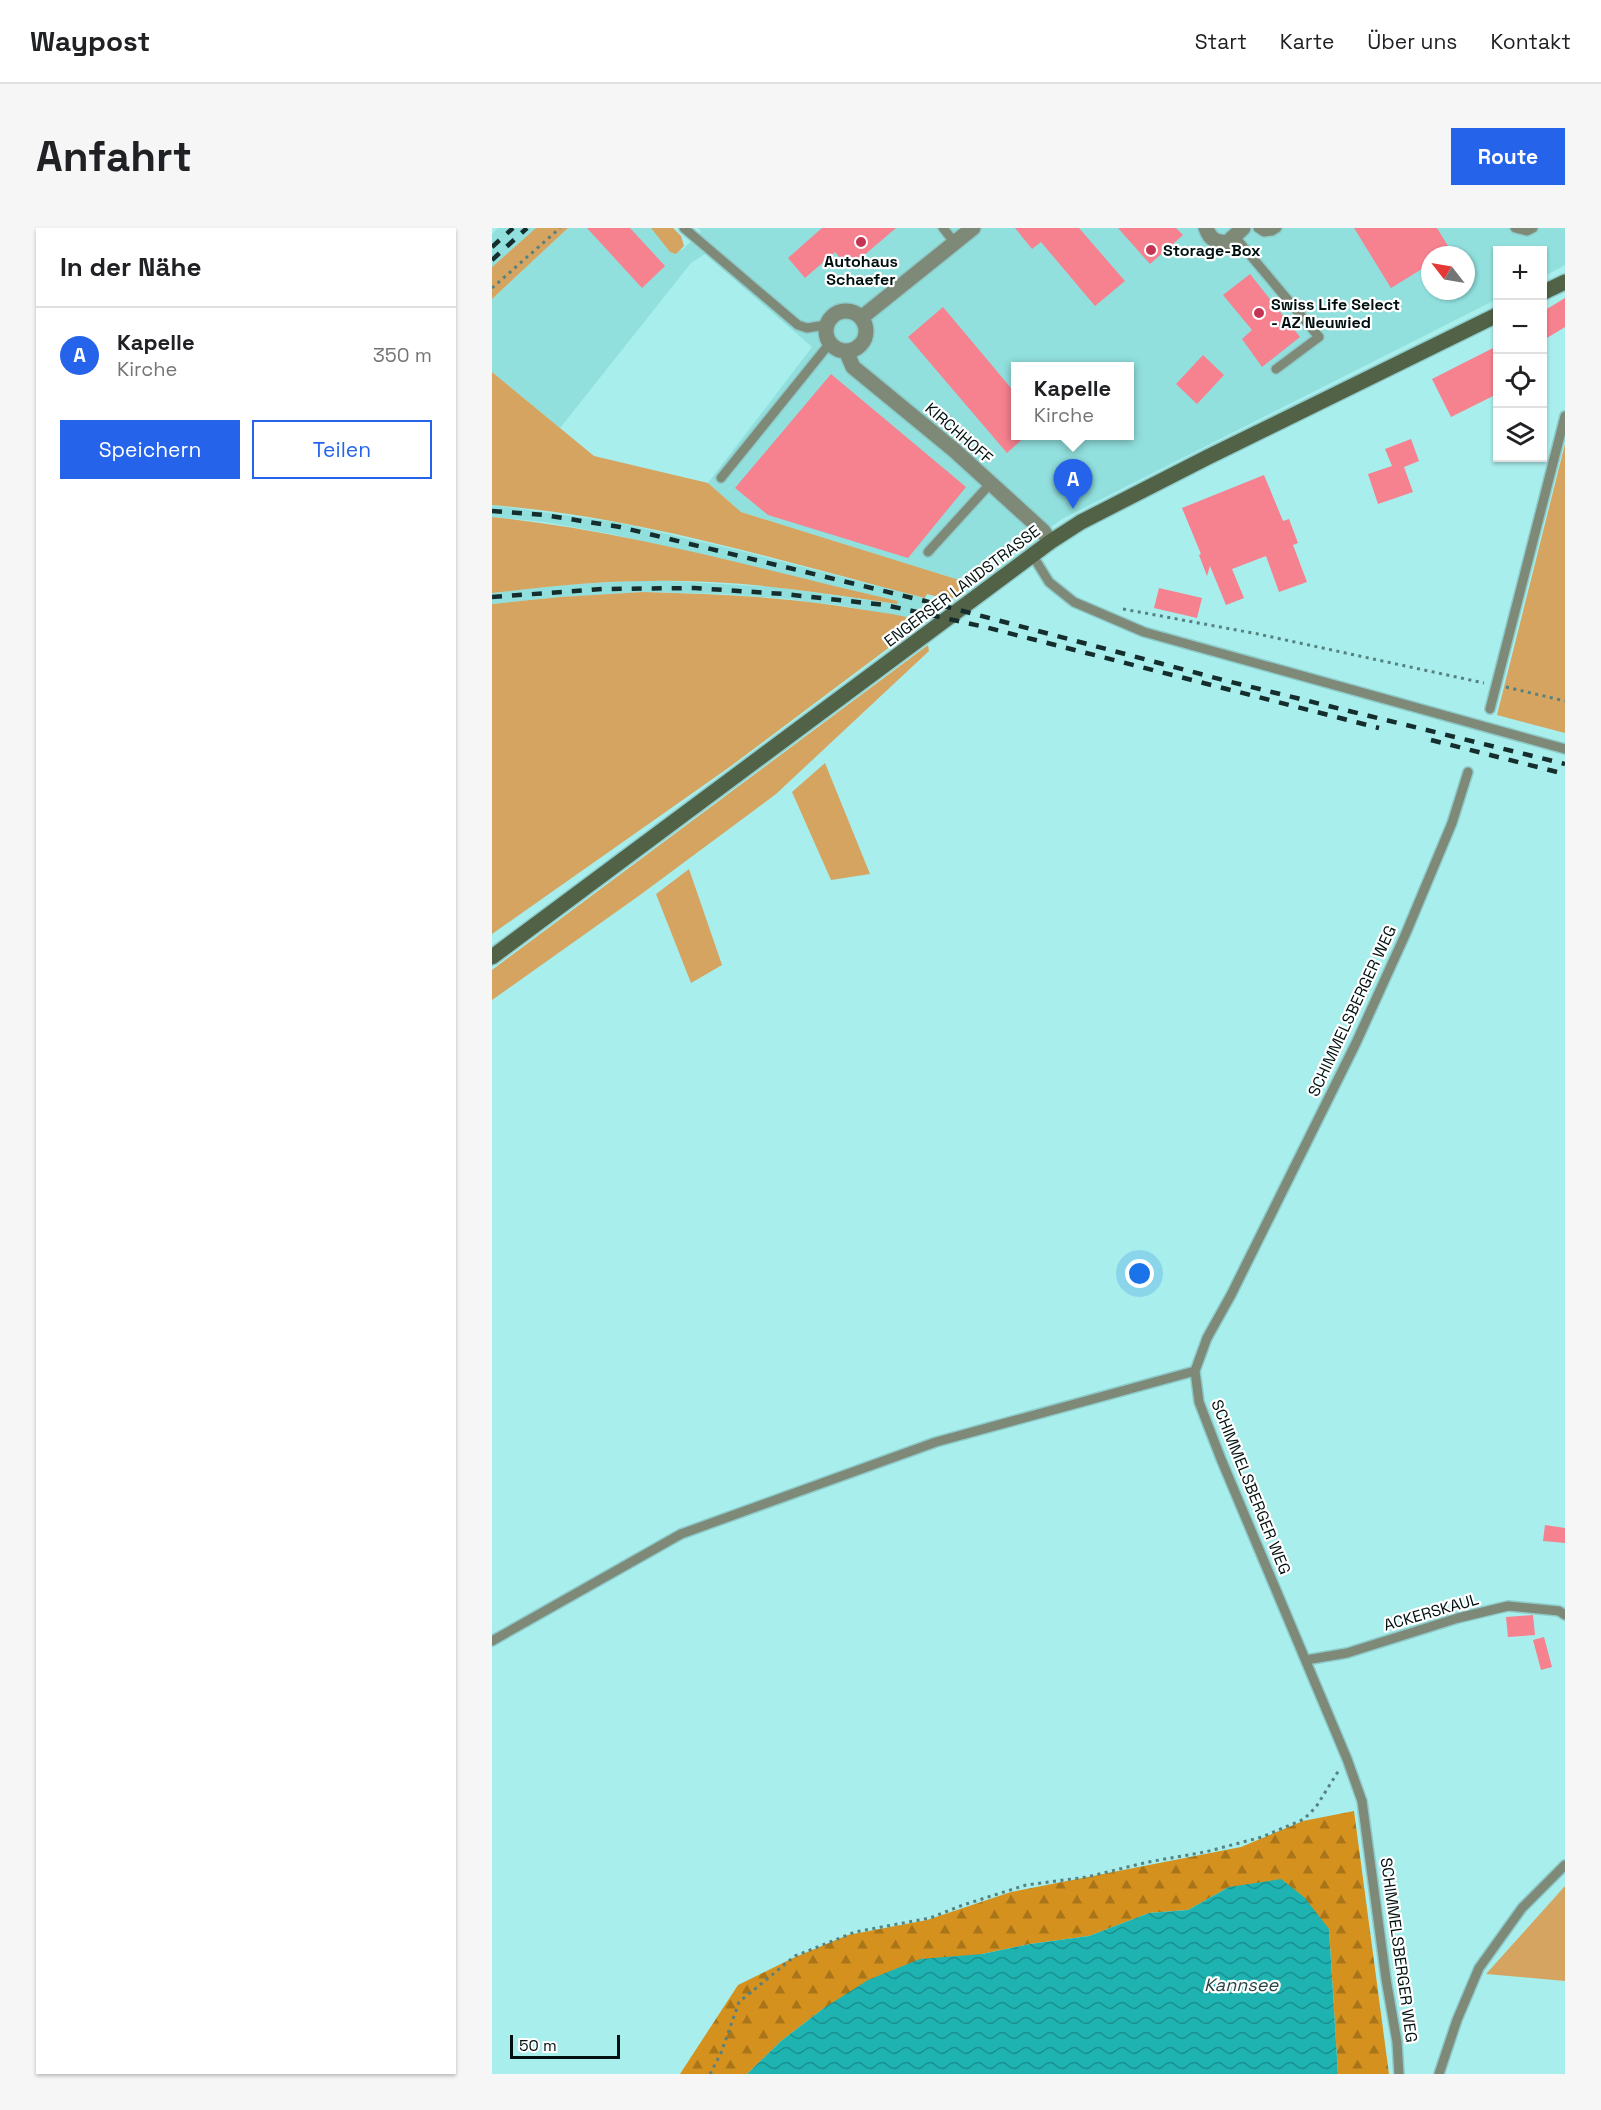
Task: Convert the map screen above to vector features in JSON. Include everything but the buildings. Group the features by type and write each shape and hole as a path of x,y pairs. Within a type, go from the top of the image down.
{"main road":[{"path":"1547,291 1565,282"},
{"name":"ENGERSER LANDSTRASSE","path":"492,957 1050,542 1081,522 1493,317"}],"street":[{"path":"861,318 973,228"},
{"path":"1206,228 1216,242 1227,243 1239,233"},
{"path":"852,312 865,324 864,338 856,347 846,351 840,350 830,343 826,326 831,317 837,313 852,312"},
{"name":"KIRCHHOFF","path":"846,351 853,367 954,450 1043,531 1050,542"}],"lane":[{"path":"684,228 798,325 807,328 826,326"},
{"path":"943,228 955,243"},
{"path":"1258,228 1264,232 1277,228"},
{"path":"1515,228 1527,231 1533,228"},
{"path":"1239,233 1319,337 1276,369"},
{"path":"721,478 830,343"},
{"path":"1490,709 1565,416"},
{"path":"928,552 990,484"},
{"path":"1033,556 1049,582 1074,602 1144,632 1565,749"},
{"name":"SCHIMMELSBERGER WEG","path":"1399,2074 1397,2042 1386,1979 1362,1801 1347,1759 1221,1459 1199,1402 1195,1371 1207,1338 1231,1295 1361,1033 1452,823 1468,772"},
{"path":"492,1641 681,1534 936,1442 1195,1371"},
{"name":"ACKERSKAUL","path":"1306,1660 1347,1653 1458,1618 1508,1606 1559,1611 1565,1615"},
{"path":"1439,2074 1457,2020 1479,1968 1522,1908 1565,1865"}],"path":[{"path":"492,288 560,228"},
{"path":"1118,609 1237,630 1565,701"},
{"path":"710,2074 721,2054 739,2002 795,1956 855,1932 930,1918 963,1905 1026,1886 1087,1876 1262,1838 1304,1818 1316,1807 1347,1759"}],"shaded area":[{"path":"498,228 536,228 492,267 492,234"},
{"path":"536,228 568,228 492,299 492,267"},
{"path":"568,228 651,228 670,252 682,250 701,232 698,228 1565,228 1565,265 1547,275 1547,246 1493,246 1493,301 1062,519 972,584 741,512 708,483 812,347 705,254 691,263 560,428 492,372 492,299"},
{"path":"651,228 673,228 681,236 684,246 676,254 670,252"},
{"path":"492,372 594,456 708,483 741,512 972,584 950,600 927,594 925,598 764,555 656,530 602,519 492,505"},
{"path":"1565,444 1565,733 1497,715"},
{"path":"492,505 615,522 733,549 925,598 920,621 844,606 723,594 643,592 492,604 492,593 562,585 652,580 774,587 897,604 898,601 611,534 545,522 492,517"},
{"path":"492,517 543,523 645,542 898,601 897,604 775,587 682,581 591,583 492,593"},
{"path":"643,592 726,595 810,602 894,614 923,622 731,766 492,934 492,604"},
{"path":"928,645 929,651 776,794 640,895 492,1000 492,970"},
{"path":"825,763 870,874 831,880 792,792"},
{"path":"689,869 722,965 691,983 656,894"},
{"path":"1565,1886 1565,1981 1486,1974"}],"green space":[{"path":"1354,1811 1389,2074 1338,2074 1329,1929 1229,1887 1188,1910 1149,1913 1089,1936 1030,1944 982,1954 824,2008 781,2041 747,2074 680,2074 738,1985 793,1958 848,1935 927,1920 1011,1892 1241,1847 1303,1821"}],"water":[{"name":"Kannsee","path":"1281,1879 1304,1897 1329,1929 1338,2074 747,2074 781,2041 824,2008 868,1980 920,1959 982,1954 1030,1944 1089,1936 1149,1913 1188,1910 1229,1887"}],"railway":[{"path":"492,247 513,228"},
{"path":"492,260 527,228"},
{"path":"492,511 544,515 620,527 925,601 1227,681 1565,764"},
{"path":"492,597 603,589 694,588 784,594 885,605 985,627 1379,728"},
{"path":"1431,740 1565,774"}],"place":[{"name":"Autohaus Schaefer","path":"861,242"},
{"name":"Storage-Box","path":"1151,250"},
{"name":"Swiss Life Select - AZ Neuwied","path":"1259,313"},
{"name":"Kapelle","path":"1073,509"}]}
